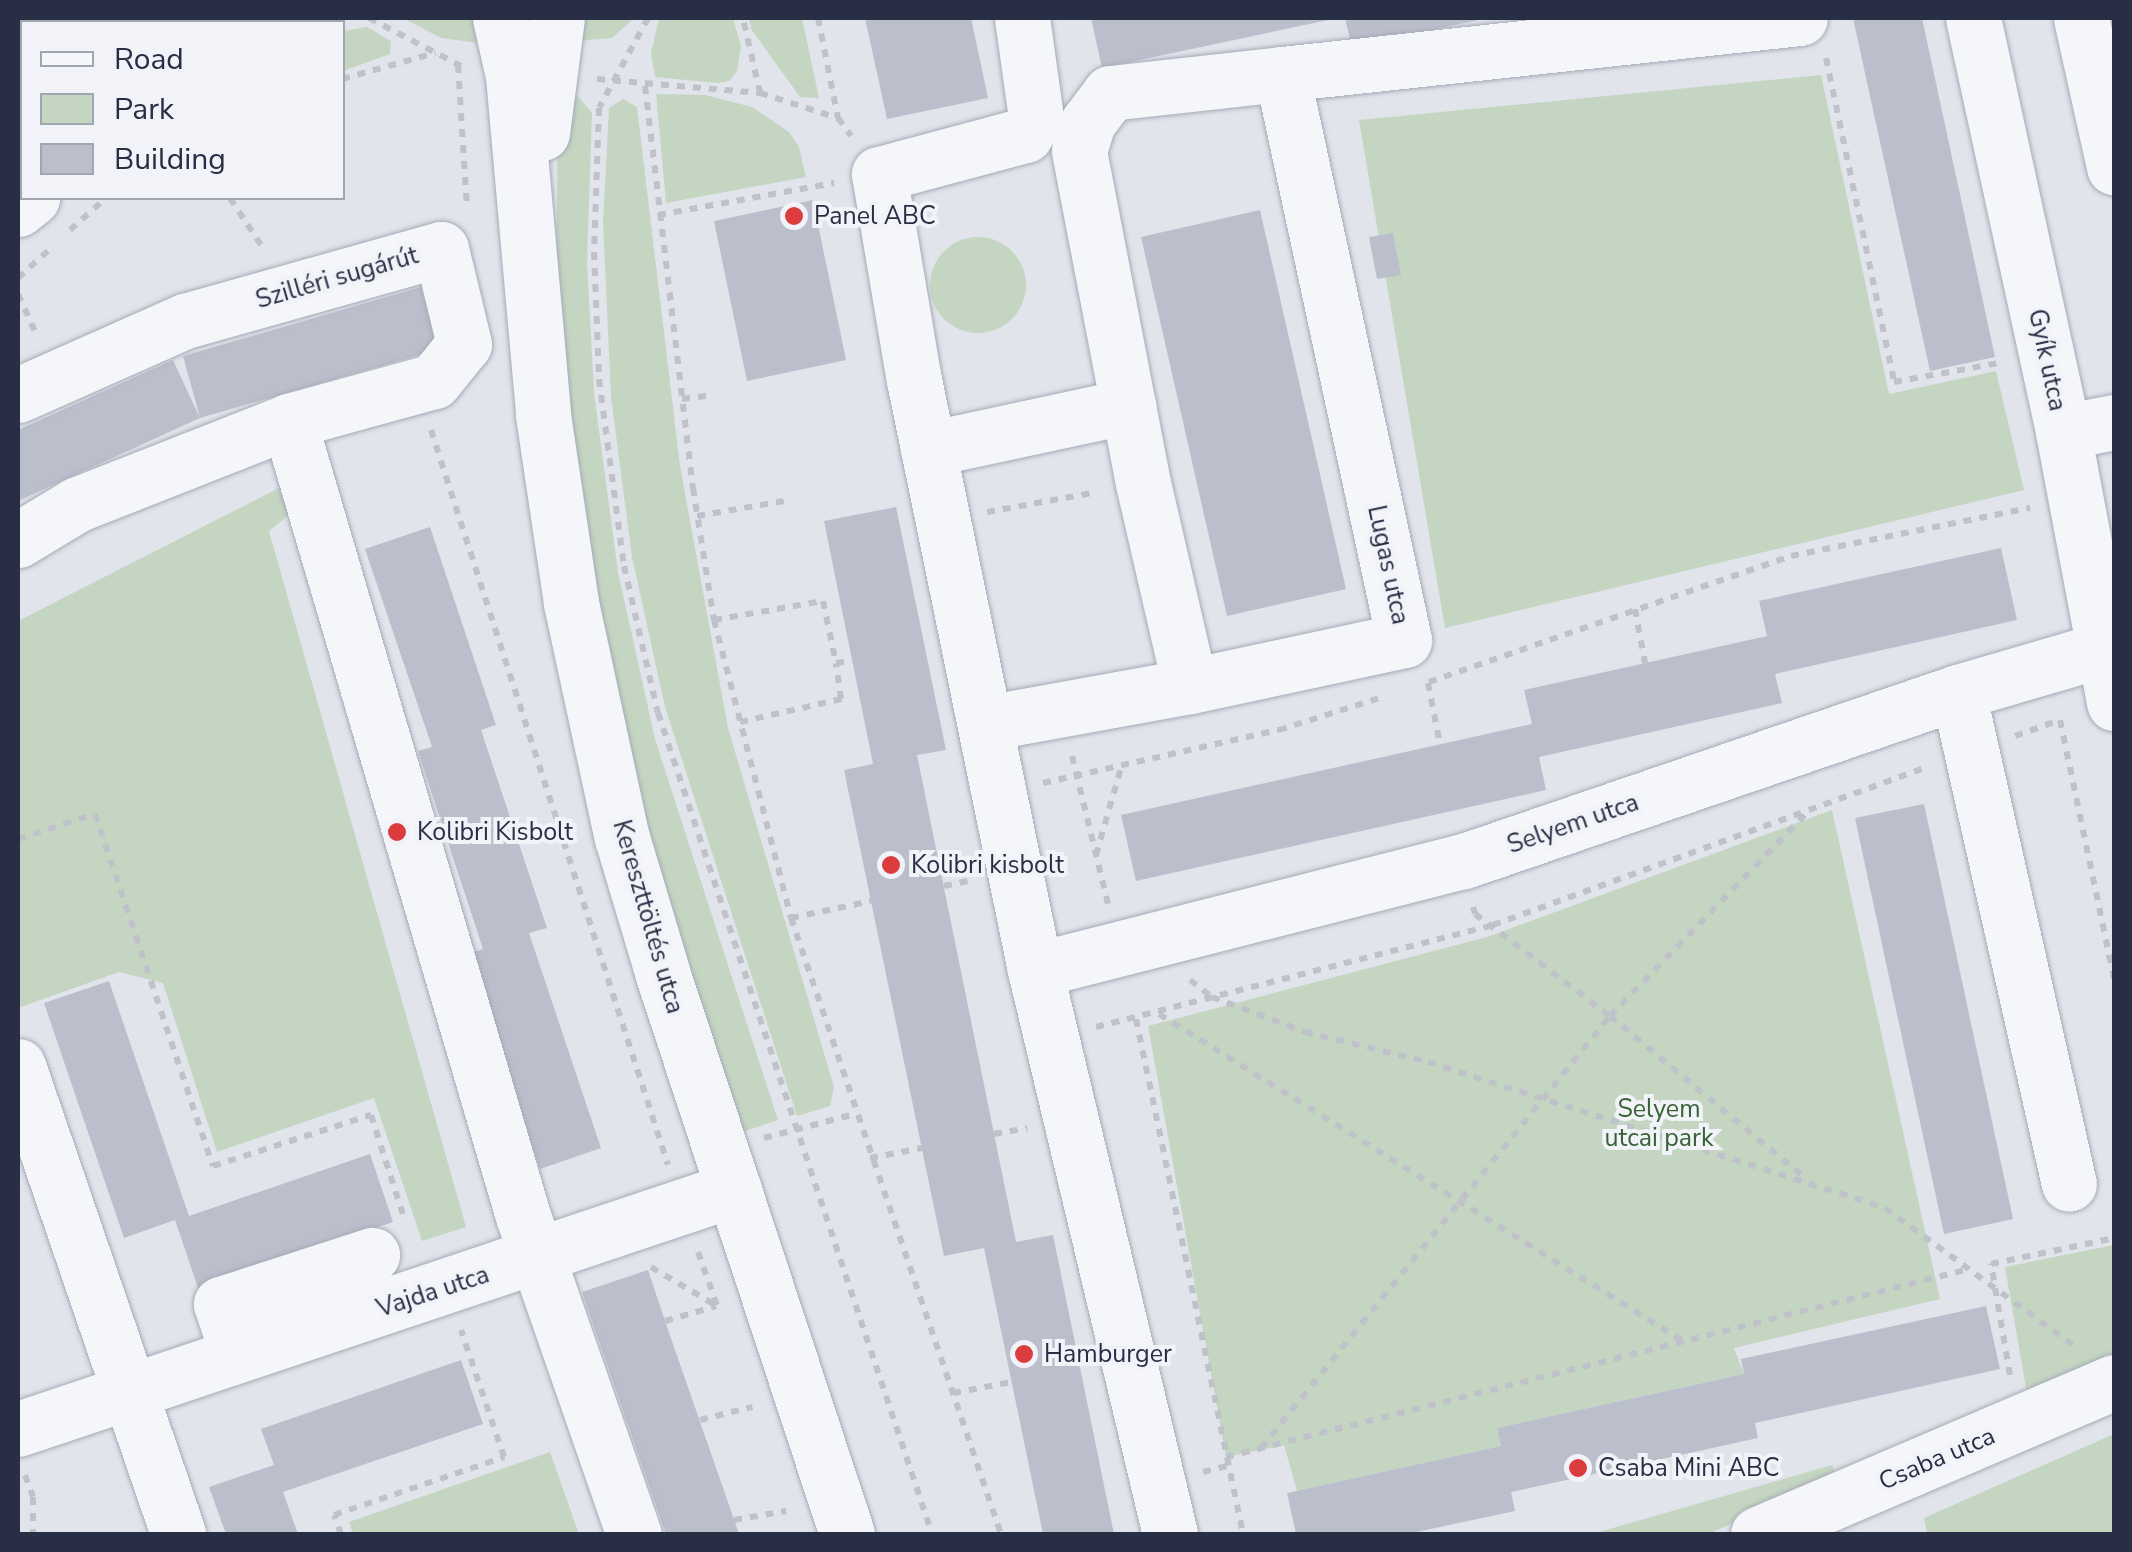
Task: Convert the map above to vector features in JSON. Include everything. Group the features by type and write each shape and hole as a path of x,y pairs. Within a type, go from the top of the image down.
{"street":[{"name":"Kereszttöltés utca","path":"500,18 513,76 543,415 570,603 622,838 848,1534"},
{"name":"Kereszttöltés utca","path":"532,281 545,88 556,18"},
{"path":"1022,18 1062,119 1079,151 1143,483 1190,686"},
{"name":"Gyík utca","path":"1972,18 2089,427 2102,650 2114,703"},
{"path":"2081,18 2105,80 2114,167"},
{"path":"1170,1534 1035,970 928,449 879,174 1025,135 1110,93 1282,74 1813,37"},
{"name":"Lugas utca","path":"986,723 1190,686 1404,640 1282,74"},
{"name":"Szilléri sugárút","path":"18,395 185,322 440,249 464,344 434,381 289,420 76,505 18,540"},
{"path":"928,449 1128,406"},
{"path":"289,420 538,1258 634,1534"},
{"name":"Selyem utca","path":"1035,970 1464,861 1958,692 2102,650"},
{"path":"1958,692 2069,1184"},
{"path":"18,1066 178,1534"},
{"name":"Vajda utca","path":"20,1449 129,1391 538,1258 728,1169"},
{"path":"238,1355 222,1304 392,1246"},
{"name":"Csaba utca","path":"1758,1534 1858,1515 2097,1366"}],"path":[{"path":"648,18 599,108 594,252 599,379 624,566 658,713 794,1130 932,1534"},
{"path":"743,18 760,93"},
{"path":"658,215 879,174 838,118 818,18"},
{"path":"1813,37 1894,382 2002,363 2006,381"},
{"path":"345,78 436,52"},
{"path":"440,249 469,234 458,65"},
{"path":"615,79 645,86 760,93 838,118"},
{"path":"645,86 658,215 714,620 791,918 1001,1534"},
{"path":"416,386 665,1201 723,1322"},
{"path":"682,399 714,395"},
{"path":"945,520 1143,483"},
{"path":"2031,489 2039,526"},
{"path":"698,516 790,500"},
{"path":"1410,688 1791,556 2035,507"},
{"path":"714,620 824,601 841,700 740,722"},
{"path":"1635,609 1645,663"},
{"path":"836,663 852,660"},
{"path":"1428,683 1440,744"},
{"path":"1119,949 1076,776 1280,730 1392,694"},
{"path":"1051,1036 1159,1014 1493,924 2060,720 2114,979"},
{"path":"1096,856 1120,768"},
{"path":"1262,1448 1610,1016 1804,821 1809,811"},
{"path":"18,839 95,814 213,1166 371,1115 392,1246"},
{"path":"791,918 871,901"},
{"path":"1493,924 1811,1184"},
{"path":"1212,997 1305,1032 1428,1062 1885,1208 2097,1366"},
{"path":"1159,1014 1684,1342"},
{"path":"1136,1019 1242,1534"},
{"path":"794,1130 855,1114"},
{"path":"870,1158 922,1148"},
{"path":"717,1306 641,1262 665,1201 728,1169"},
{"path":"1993,1286 1991,1264 2114,1238"},
{"path":"1226,1457 1970,1269"},
{"path":"341,1534 334,1515 504,1457 447,1288"},
{"path":"666,1321 717,1306"},
{"path":"953,1394 1012,1382"},
{"path":"746,1390 758,1424"},
{"path":"700,1420 752,1406"},
{"path":"20,1449 32,1498 33,1534"},
{"path":"780,1493 790,1522"},
{"path":"734,1520 786,1510"}],"green space":[{"path":"403,18 485,18 493,45 441,38"},
{"path":"570,18 634,18 612,38 565,42"},
{"path":"659,18 733,18 741,46 737,71 729,81 718,83 655,77 651,53"},
{"path":"749,18 802,18 819,98 800,97 751,29"},
{"path":"367,27 391,41 390,54 345,70 345,31"},
{"path":"1821,75 1889,394 1996,371 2024,490 1445,628 1359,120"},
{"path":"558,94 576,94 592,113 587,262 594,393 618,572 655,739 778,1120 739,1133 649,847 587,563 556,301"},
{"path":"656,94 705,95 752,107 789,132 799,147 806,177 666,203"},
{"path":"623,99 637,107 680,466 728,728 834,1087 830,1106 797,1116 665,707 632,557 611,397 603,222 609,108"},
{"path":"978,237 996,241 1012,251 1022,267 1026,285 1022,303 1012,319 996,329 978,333 960,329 944,319 934,303 930,285 934,267 944,251 960,241"},
{"path":"279,488 290,514 269,531 466,1227 422,1241 374,1098 217,1152 163,983 119,972 18,1008 18,621"},
{"name":"Selyem utcai park","path":"1832,810 1940,1299 1734,1348 1744,1374 1497,1428 1501,1446 1297,1491 1284,1445 1226,1457 1148,1026 1487,937"},
{"path":"2114,1245 2114,1357 2027,1394 2005,1267"},
{"path":"2114,1434 2114,1534 1927,1534 1924,1518"},
{"path":"550,1452 579,1534 353,1534 349,1522"},
{"path":"1832,1465 1837,1477 1708,1534 1592,1534"}],"building":[{"path":"865,18 971,18 988,98 887,119"},
{"path":"1091,18 1333,18 1333,19 1102,68"},
{"path":"1345,18 1483,18 1483,19 1352,47"},
{"path":"1853,18 1922,18 1995,357 1930,371"},
{"path":"813,200 846,360 747,381 714,221"},
{"path":"1260,210 1346,589 1227,616 1141,237"},
{"path":"1393,233 1401,275 1377,279 1369,237"},
{"path":"421,287 439,349 200,418 183,356"},
{"path":"173,360 200,418 18,501 18,430"},
{"path":"896,507 946,750 917,755 1016,1242 1053,1235 1114,1534 1043,1534 984,1248 944,1256 844,770 873,764 824,521"},
{"path":"430,527 496,725 481,730 547,928 529,933 601,1148 540,1169 468,954 483,949 418,751 432,747 365,549"},
{"path":"2001,548 2017,620 1775,674 1782,703 1539,757 1546,790 1136,881 1121,815 1532,724 1524,690 1767,636 1759,601"},
{"path":"1924,804 2013,1219 1944,1234 1855,818"},
{"path":"109,981 189,1216 370,1154 393,1222 198,1288 175,1220 124,1238 44,1003"},
{"path":"648,1270 739,1534 666,1534 582,1292"},
{"path":"1986,1306 2000,1369 1755,1423 1758,1438 1511,1492 1515,1511 1407,1534 1296,1534 1287,1493 1501,1446 1497,1428 1744,1374 1741,1359"},
{"path":"461,1360 483,1424 283,1492 298,1534 226,1534 209,1487 274,1465 261,1429"}],"place":[{"name":"Panel ABC","path":"794,216"},
{"name":"Kolibri Kisbolt","path":"397,832"},
{"name":"Kolibri kisbolt","path":"891,865"},
{"name":"Hamburger","path":"1024,1354"},
{"name":"Csaba Mini ABC","path":"1578,1468"}]}
